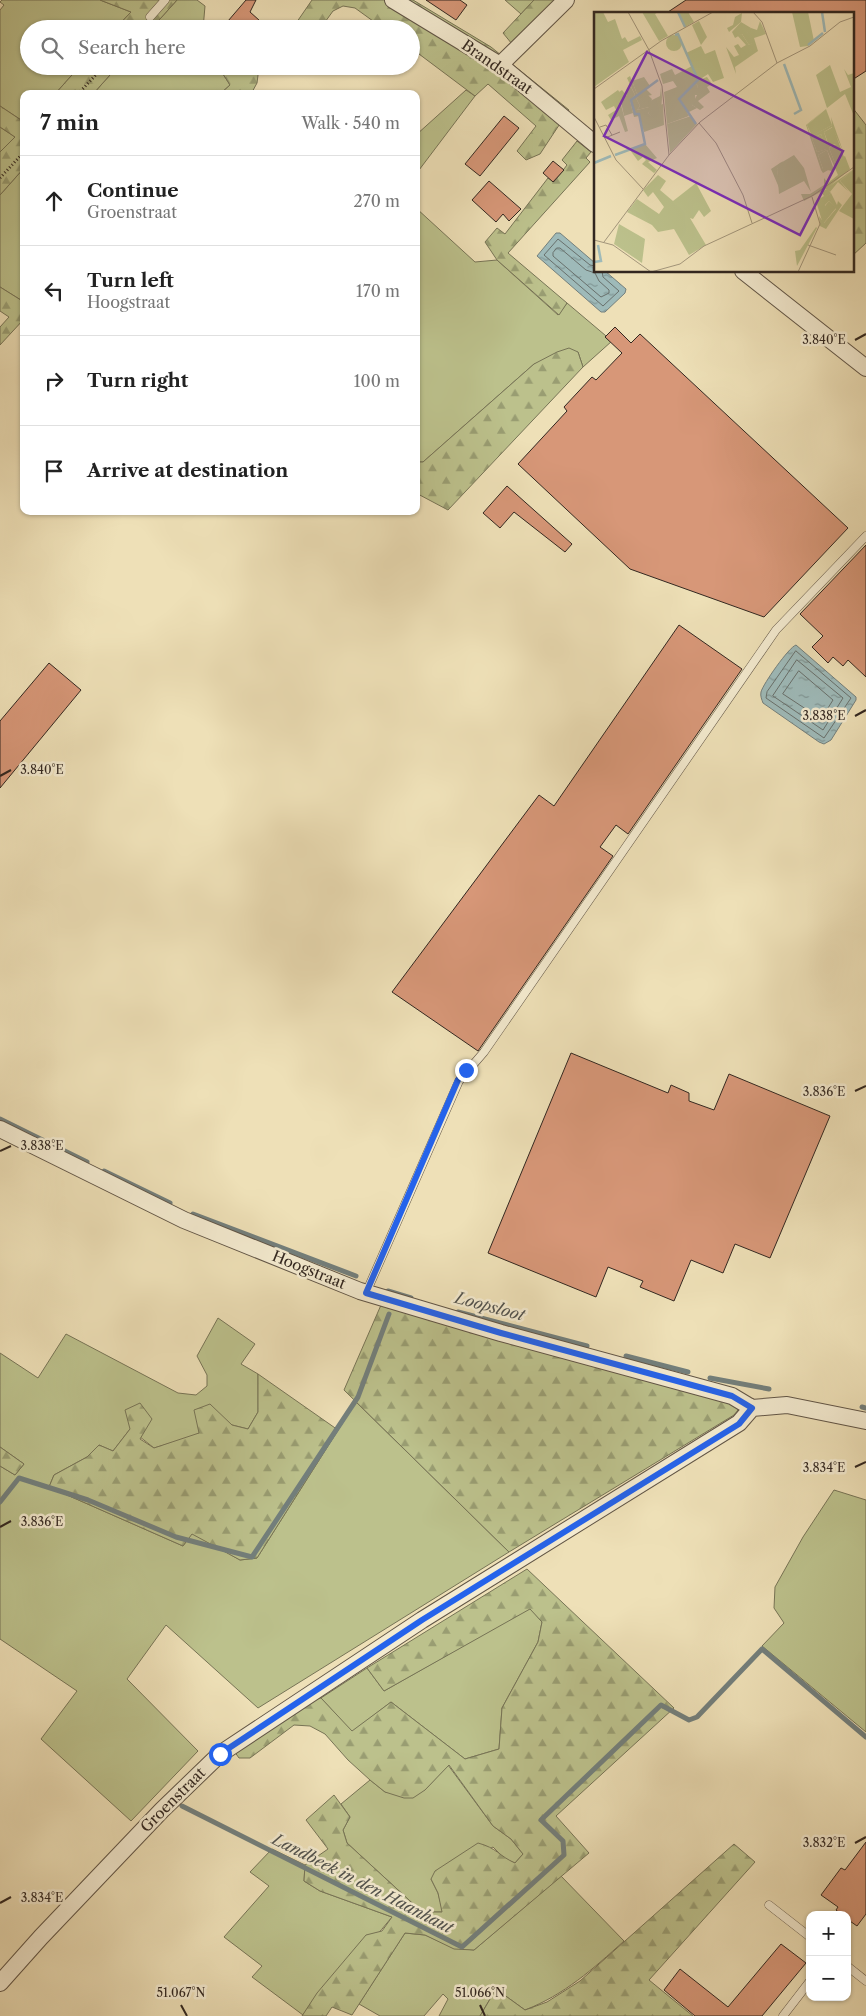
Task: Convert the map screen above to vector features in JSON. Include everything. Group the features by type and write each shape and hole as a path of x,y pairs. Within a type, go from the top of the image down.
{"street":[{"name":"Brandstraat","path":"393,0 500,65 594,143"},
{"path":"500,65 566,0"},
{"path":"744,272 866,368"},
{"name":"Hoogstraat","path":"0,1129 184,1220 366,1293 501,1333 732,1396 752,1408"},
{"path":"752,1408 787,1405 866,1421"},
{"name":"Groenstraat","path":"0,1983 128,1846 220,1754 422,1620 739,1424 752,1408"}],"lane":[{"path":"150,17 165,0"},
{"path":"366,1293 458,1080 484,1052 776,630 866,536"},
{"path":"769,1905 806,1934"},
{"path":"851,1969 866,1981"},
{"path":"784,2016 806,1986"}],"path":[{"path":"82,90 96,75"},
{"path":"0,178 20,156"}],"green space":[{"path":"2,0 100,0 131,12 123,20 20,20 20,75 72,75 59,90 20,90 20,119 0,106 0,10 4,5 0,2"},
{"path":"100,0 177,0 159,20 123,20 131,12"},
{"path":"177,0 197,0 205,6 204,20 159,20"},
{"path":"312,0 413,0 491,47 569,110 540,154 526,160 517,151 536,126 488,84 475,96 420,55 420,20 372,20 355,8 343,6 333,11 326,20 298,20"},
{"path":"505,0 534,0 521,14"},
{"path":"534,0 557,0 512,44 503,33"},
{"path":"72,75 110,75 97,90 59,90"},
{"path":"110,75 224,75 230,85 224,90 97,90"},
{"path":"224,75 258,75 253,90 224,90 230,85"},
{"path":"466,90 475,96 420,169 420,131"},
{"path":"0,106 20,119 20,172 0,195 0,152 15,137 0,127"},
{"path":"854,110 866,125 866,243 854,254"},
{"path":"0,127 15,137 0,152"},
{"path":"577,141 591,152 586,158 590,162 508,253 567,303 559,315 497,260 485,242 497,228 505,234 548,178 554,182 567,165 562,160"},
{"path":"20,172 20,300 0,287 0,195"},
{"path":"420,212 475,262 497,260 558,315 567,303 612,341 583,367 578,352 534,364 423,462 420,462"},
{"path":"0,287 20,300 20,323 0,345 0,327 9,317 0,311"},
{"path":"569,348 578,352 583,367 448,510 420,495 420,462 423,462 534,364"},
{"path":"381,1305 738,1405 738,1410 734,1415 509,1552 344,1390"},
{"path":"218,1318 255,1344 241,1364 258,1374 258,1412 248,1429 232,1425 154,1448 130,1429 113,1451 99,1445 87,1457 54,1475 49,1487 183,1546 192,1533 240,1560 257,1558 356,1402 509,1552 258,1708 166,1625 127,1679 198,1751 131,1821 41,1739 77,1691 0,1639 0,1466 15,1475 24,1464 0,1447 0,1353 38,1378 66,1334 178,1393 196,1395 207,1386 207,1375 197,1356"},
{"path":"258,1374 338,1430 257,1558 240,1560 192,1534 183,1546 49,1487 54,1475 87,1457 99,1445 113,1451 130,1429 125,1410 140,1403 152,1419 140,1439 154,1448 199,1433 194,1410 210,1404 232,1425 248,1429 258,1412"},
{"path":"0,1447 24,1464 15,1475 0,1466"},
{"path":"834,1490 866,1500 866,1732 762,1646 784,1623 774,1608 775,1587 803,1537"},
{"path":"527,1569 674,1708 556,1816 589,1853 474,1950 454,1949 425,1935 405,1933 352,2015 332,2007 326,2016 302,2016 317,1993 366,1935 382,1931 392,1917 320,1891 304,1881 305,1865 328,1849 306,1820 334,1795 350,1817 343,1830 347,1843 422,1912 442,1912 438,1893 431,1879 435,1871 478,1843 490,1847 515,1863 523,1854 511,1839 493,1826 449,1765 425,1790 413,1798 404,1798 385,1792 348,1760 325,1734 310,1726 294,1725 250,1758 239,1758 234,1751 312,1700 321,1698 352,1731 391,1702 465,1759 499,1749 502,1708 538,1642 542,1622 530,1609 384,1691 367,1668"},
{"path":"530,1608 542,1622 538,1642 502,1708 499,1749 465,1759 391,1702 352,1732 321,1698 367,1668 384,1691"},
{"path":"448,1765 493,1826 511,1839 523,1854 515,1863 505,1859 493,1847 431,1879 438,1893 443,1912 422,1912 347,1843 343,1830 350,1817 341,1804 370,1780 385,1792 425,1790"},
{"path":"734,1844 755,1862 649,1980 693,2016 480,2016 496,1989 525,2010 547,2002 580,1981"},
{"path":"272,1849 305,1865 304,1881 320,1891 392,1917 313,2001 303,2015 252,1977 262,1966 224,1937 269,1886 250,1872"},
{"path":"561,1876 624,1941 589,1971 553,1997 525,2010 496,1989 480,2016 439,2016 448,1999 443,1994 424,2016 380,2016 359,2004 405,1933 425,1935 454,1948 474,1950"}],"water":[{"path":"556,233 560,233 594,262 594,272 606,272 626,289 625,293 605,312 601,312 537,256"},
{"path":"796,645 856,697 856,700 831,740 824,744 763,703 761,698 761,692 771,674"}],"building":[{"path":"246,0 256,0 250,12 259,20 229,20"},
{"path":"426,0 460,0 467,5 456,20"},
{"path":"686,0 866,0 866,71 854,79 854,12 668,12"},
{"path":"504,116 519,128 480,176 465,164"},
{"path":"553,161 564,170 553,182 543,173"},
{"path":"489,181 521,209 509,221 503,214 496,222 472,200"},
{"path":"615,327 631,343 640,334 848,528 764,617 630,569 518,464 567,411 564,407 592,377 596,380 622,353 605,337"},
{"path":"507,486 572,544 565,552 514,512 500,528 483,513"},
{"path":"866,545 866,677 848,660 843,666 833,657 828,663 812,647 823,636 800,614"},
{"path":"679,625 742,669 628,834 616,825 600,847 613,856 478,1051 392,992 539,795 554,806"},
{"path":"49,663 81,690 0,788 0,721"},
{"path":"571,1053 668,1093 671,1085 689,1093 689,1101 714,1110 729,1074 830,1116 770,1258 735,1244 723,1273 691,1260 674,1301 640,1287 643,1281 608,1267 596,1297 488,1253"},
{"path":"866,1842 866,1914 857,1926 851,1922 851,1911 837,1911 838,1907 821,1895 841,1868 845,1870"},
{"path":"781,1944 806,1963 762,2016 695,2016 664,1990 680,1969 728,2007"}],"waterway":[{"name":"Loopsloot","path":"0,1119 87,1162"},
{"name":"Loopsloot","path":"104,1171 170,1203"},
{"name":"Loopsloot","path":"193,1214 356,1276"},
{"name":"Loopsloot","path":"388,1291 411,1298"},
{"name":"Loopsloot","path":"458,1312 587,1346"},
{"name":"Landbeek in den Haanhaut","path":"0,1502 19,1478 88,1500 176,1537 252,1557 358,1397 389,1314"},
{"name":"Loopsloot","path":"626,1356 688,1372"},
{"name":"Loopsloot","path":"710,1378 769,1389"},
{"name":"Loopsloot","path":"862,1407 866,1408"},
{"name":"Landbeek in den Haanhaut","path":"182,1806 462,1947 564,1855 563,1841 541,1820 661,1705 689,1720 697,1717 762,1649 866,1737"}],"route":[{"path":"220,1754 422,1620 739,1424 752,1408 732,1396 645,1374 366,1293 458,1080 466,1070"}]}
